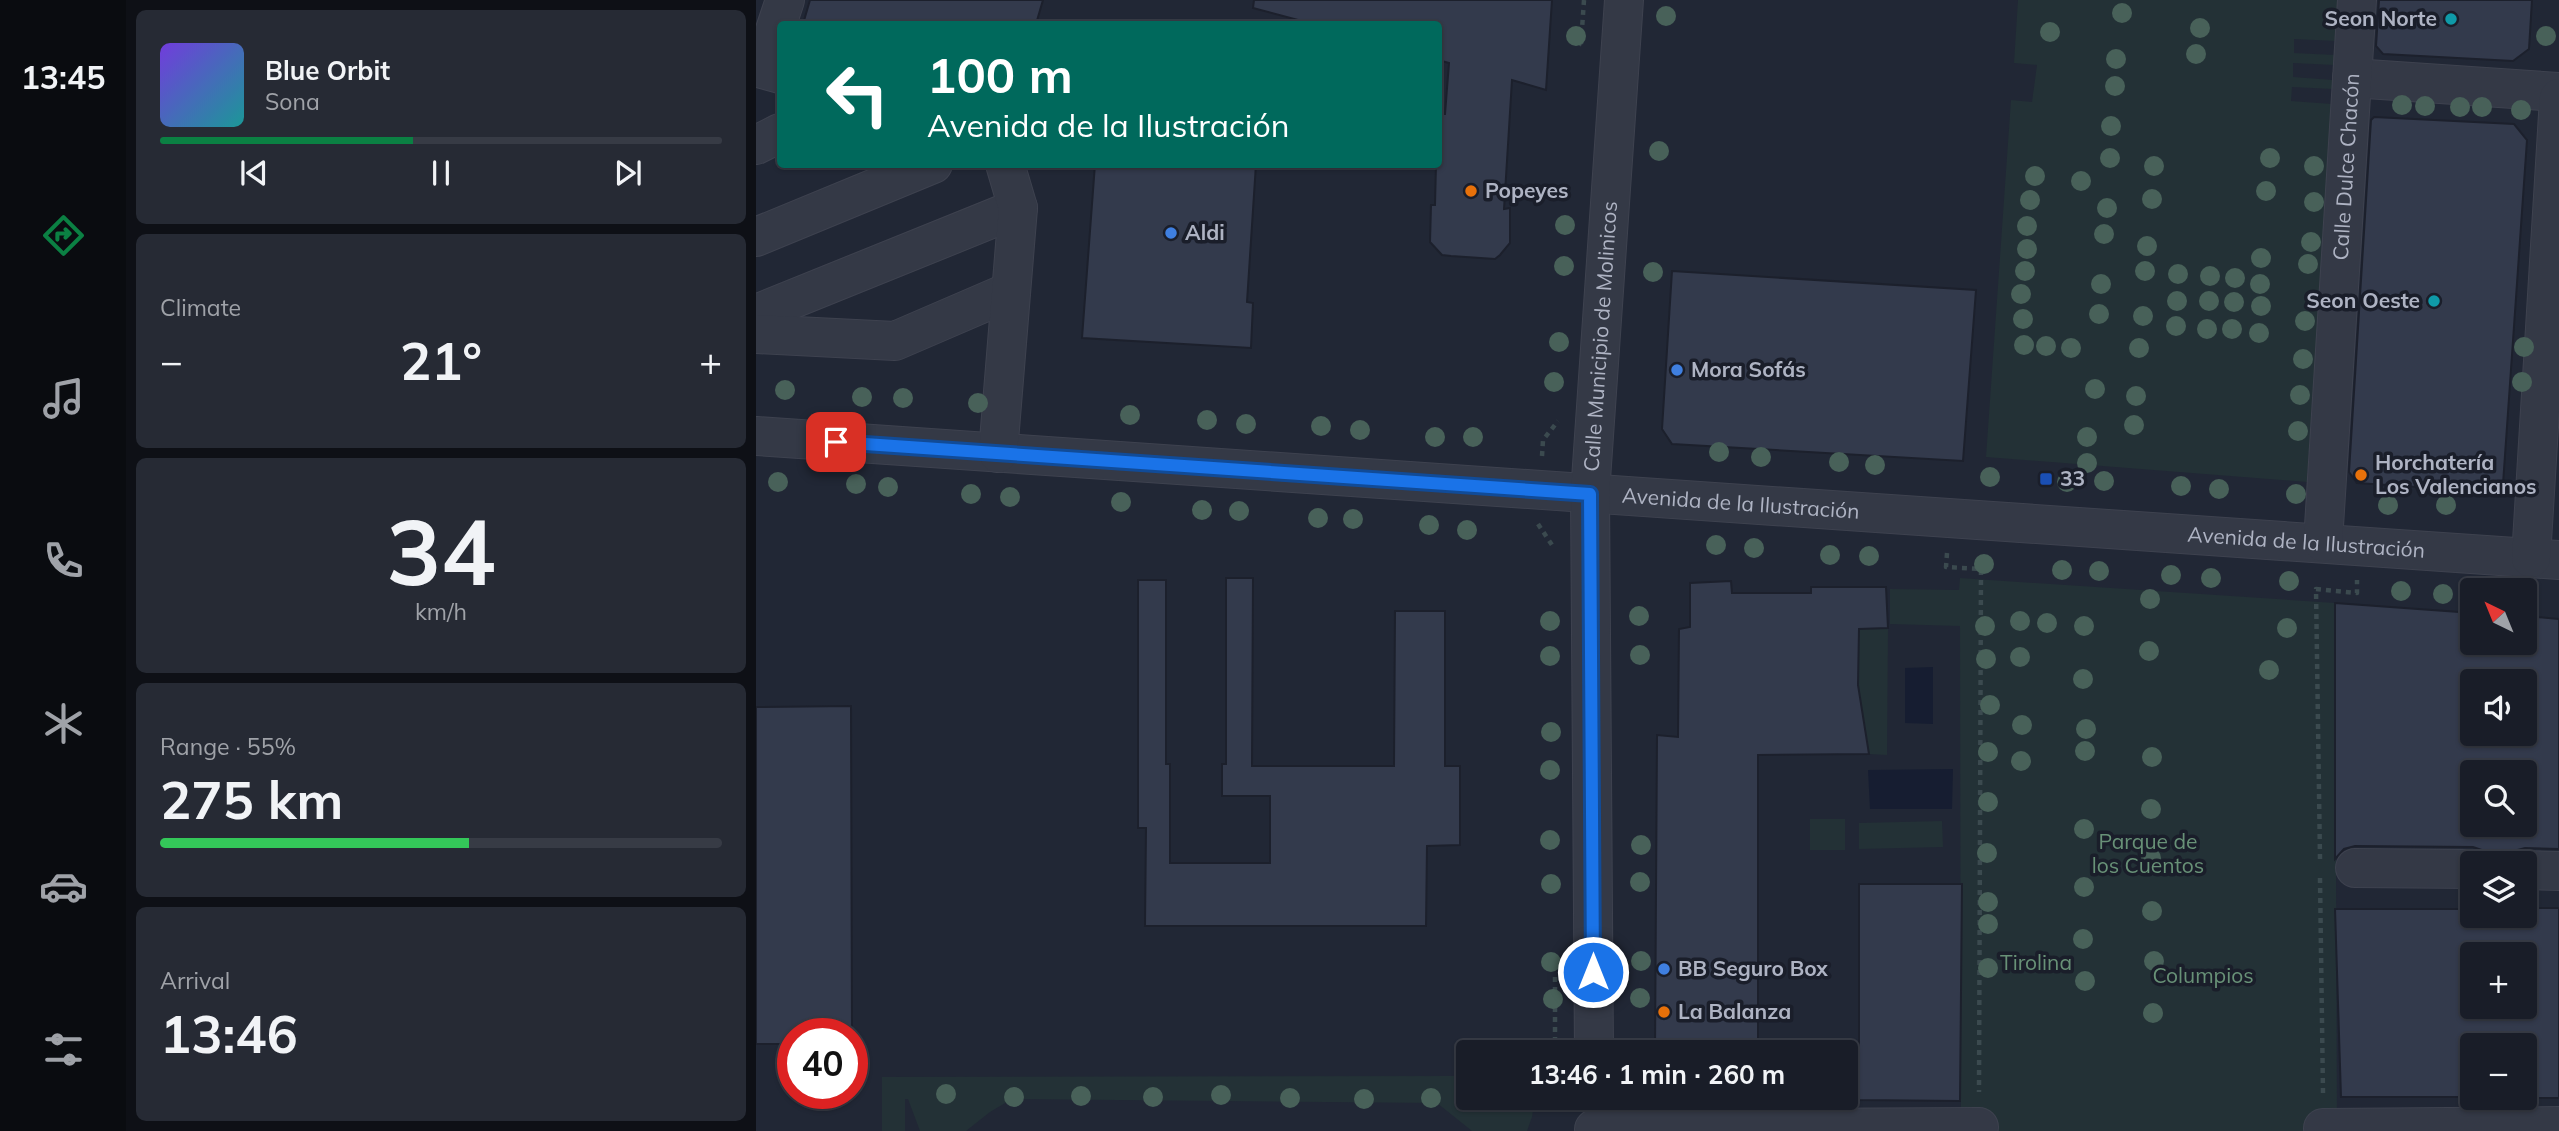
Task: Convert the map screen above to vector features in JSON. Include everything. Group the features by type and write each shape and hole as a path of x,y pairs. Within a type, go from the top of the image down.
{"street":[{"path":"779,21 785,0"},
{"name":"Calle Municipio de Molinicos","path":"1594,1040 1590,494 1625,0"},
{"name":"Calle Dulce Chacón","path":"2339,543 2352,78 2357,0"},
{"path":"766,71 777,30"},
{"path":"2352,78 2559,92"},
{"path":"2545,559 2559,98"},
{"path":"756,145 777,134"},
{"path":"756,237 923,168"},
{"path":"998,453 1018,208 1006,168"},
{"path":"756,314 1018,208"},
{"path":"756,334 895,341 1011,291"},
{"name":"Avenida de la Ilustración","path":"756,436 2545,559"},
{"path":"2331,870 2460,869"},
{"path":"2537,870 2559,871"},
{"path":"1594,1119 1979,1127"},
{"path":"2323,1128 2559,1126"}],"path":[{"path":"1950,517 1946,567 1981,569 1979,1127"},
{"path":"2323,1128 2331,870 2316,589 2357,593 2339,543"}],"green space":[{"path":"2018,0 2338,0 2336,41 2294,39 2294,53 2335,55 2334,65 2293,63 2293,77 2333,80 2333,89 2292,87 2291,101 2332,104 2307,482 1986,457 2011,100 2032,102 2037,65 2014,63"},
{"name":"Parque de los Cuentos","path":"1960,578 2335,603 2337,1131 1961,1131 1960,626 1890,624 1890,589 1959,590"},
{"path":"1888,628 1887,755 1869,754 1857,685 1859,629"},
{"path":"1810,819 1845,819 1845,850 1810,850"},
{"path":"1942,821 1943,847 1859,849 1859,823"},
{"path":"1456,1076 1456,1110 1533,1110 1527,1131 1472,1131 1437,1103 1012,1099 966,1131 920,1131 908,1099 905,1099 905,1131 882,1131 882,1077"}],"water":[{"path":"1933,667 1933,724 1905,723 1905,668"},
{"path":"1953,769 1952,809 1870,809 1868,770"}],"building":[{"path":"810,0 1043,0 1037,21 804,21"},
{"path":"1254,0 1552,0 1546,90 1512,80 1504,209 1510,208 1510,243 1500,255 1495,259 1442,255 1430,242 1436,168 1442,168 1442,114 1445,114 1449,63 1442,61 1442,21 1302,21 1253,8"},
{"name":"Seon Norte","path":"2379,0 2532,0 2529,49 2513,61 2383,54 2376,46"},
{"name":"Seon Oeste","path":"2374,117 2514,124 2527,140 2503,484 2493,492 2357,483 2349,472 2371,120"},
{"name":"Aldi","path":"1095,168 1256,168 1247,302 1253,303 1251,348 1082,338"},
{"path":"1672,271 1976,290 1963,461 1672,444 1662,429"},
{"path":"1226,578 1253,578 1252,766 1394,766 1395,611 1445,611 1445,766 1460,766 1460,845 1427,846 1426,926 1145,926 1146,828 1138,828 1138,580 1166,580 1166,764 1170,764 1170,863 1270,863 1270,796 1222,796 1222,764 1226,764"},
{"path":"1731,581 1732,593 1811,593 1811,587 1886,587 1888,628 1859,629 1858,685 1869,754 1758,755 1758,1040 1655,1040 1657,735 1678,737 1679,629 1690,627 1690,583"},
{"path":"2335,603 2460,612 2460,655 2537,655 2538,617 2559,619 2559,849 2485,851 2473,847 2355,846 2344,849 2335,859"},
{"path":"851,706 852,1018 777,1018 777,1044 756,1044 756,707"},
{"path":"1859,884 1962,884 1960,1101 1859,1100"},
{"path":"2537,908 2559,908 2559,1098 2537,1098 2537,1033 2460,1033 2460,1097 2341,1097 2335,909 2460,909 2460,928 2537,928"}],"place":[{"name":"Seon Norte","path":"2451,19"},
{"name":"Popeyes","path":"1471,191"},
{"name":"Aldi","path":"1171,233"},
{"name":"Seon Oeste","path":"2434,301"},
{"name":"Mora Sofás","path":"1677,370"},
{"name":"Horchatería Los Valencianos","path":"2361,475"},
{"name":"33","path":"2046,479"},
{"name":"BB Seguro Box","path":"1664,969"},
{"name":"La Balanza","path":"1664,1012"}],"route":[{"path":"836,442 1590,494 1593,972"}],"park label":[{"name":"Tirolina","path":"2036,963"},
{"name":"Columpios","path":"2203,976"}]}
